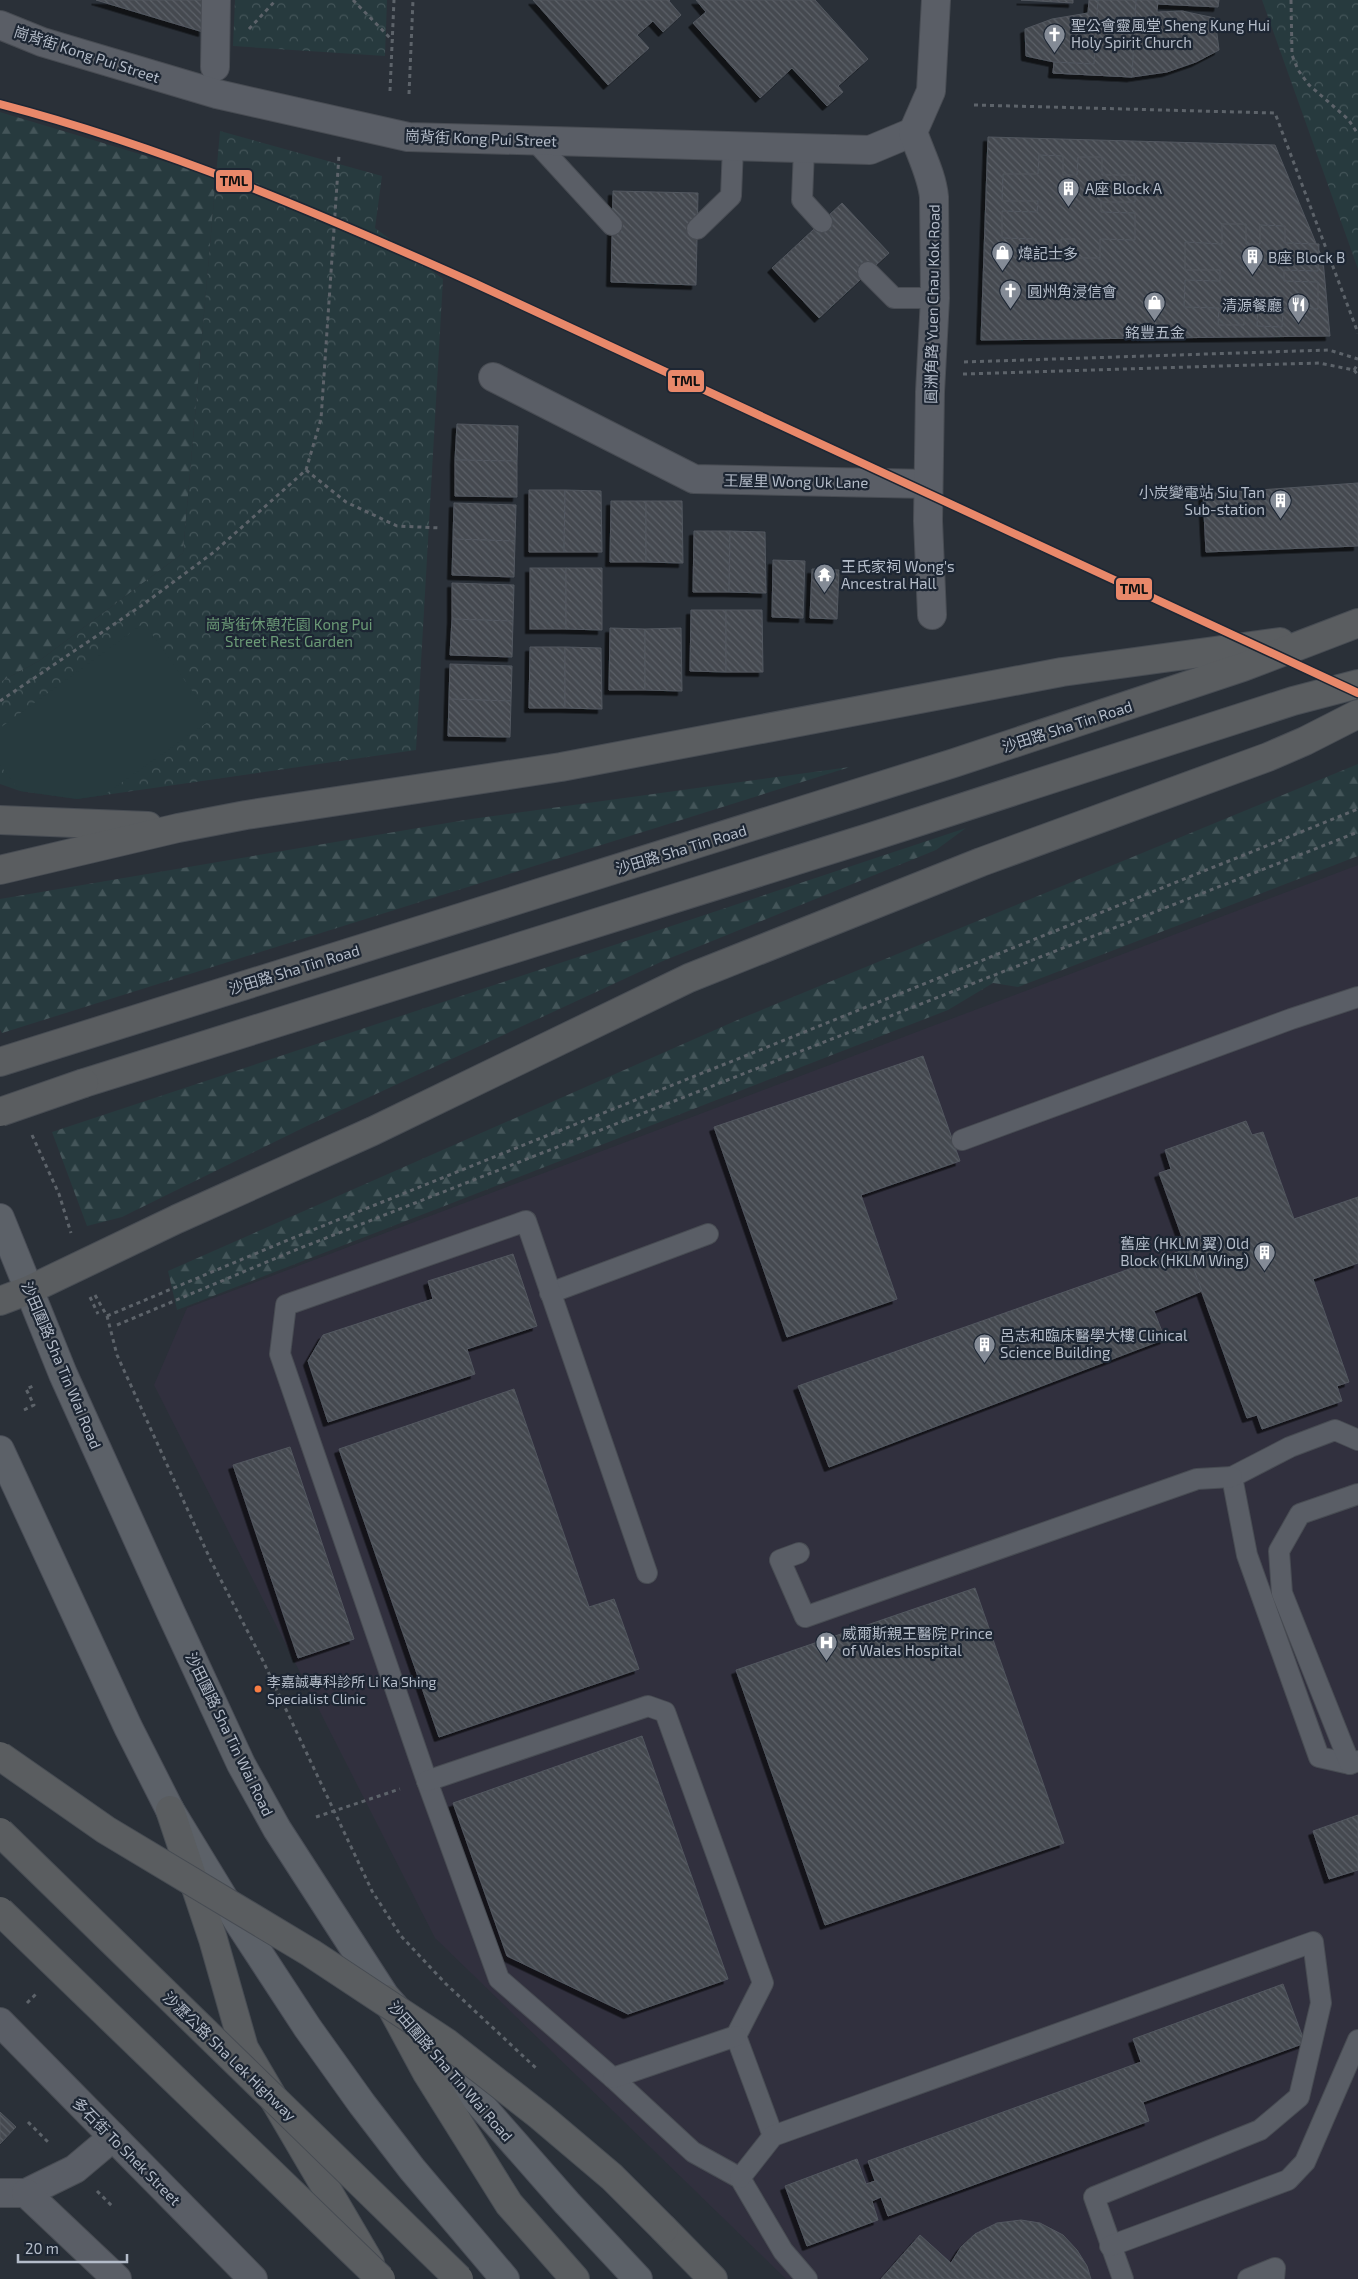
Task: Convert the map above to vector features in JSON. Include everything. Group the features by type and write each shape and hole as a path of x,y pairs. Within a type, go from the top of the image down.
{"highway":[{"path":"0,870 178,828 246,815 561,767 1062,672 1274,643 1349,627"},
{"name":"沙田路 Sha Tin Road","path":"0,1062 64,1040 954,763 1243,667 1349,627"},
{"path":"0,1112 84,1083 879,834 1293,700 1358,684"},
{"path":"0,1301 29,1290 177,1219 373,1131 688,978 981,862 1268,757 1305,741 1358,714"},
{"path":"0,820 178,828"},
{"path":"0,1756 106,1830 312,1953 447,2043 569,2140 612,2177 713,2279"},
{"path":"170,1810 213,1939 244,2048 380,2279"},
{"name":"沙瀝公路 Sha Lek Highway","path":"0,1832 459,2279"},
{"path":"0,1912 380,2279"},
{"path":"385,1996 427,2073 509,2204 575,2279"}],"main road":[{"name":"沙田圍路 Sha Tin Wai Road","path":"0,1218 63,1374 241,1764 277,1828 385,1996 567,2203 638,2279"},
{"path":"0,1450 128,1727 170,1810 237,1920 307,2027 362,2104 412,2170 505,2279"}],"street":[{"path":"215,67 216,0"},
{"path":"913,132 932,91 936,0"},
{"name":"崗背街 Kong Pui Street","path":"0,25 42,42 217,94 408,136 870,150 913,132"},
{"name":"圓洲角路 Yuen Chau Kok Road","path":"913,132 932,181 935,298 928,484 932,615"},
{"name":"王屋里 Wong Uk Lane","path":"493,377 694,479 928,484"},
{"name":"多石街 To Shek Street","path":"0,2022 253,2279"},
{"path":"113,2137 75,2169 13,2193 117,2279"}],"lane":[{"path":"534,140 612,226"},
{"path":"697,229 731,196 733,146"},
{"path":"804,149 802,200 822,222"},
{"path":"868,272 894,298 935,298"},
{"path":"962,1140 1291,1018 1358,997"},
{"path":"647,1573 526,1222 286,1305 280,1354 427,1781 499,1979 613,2078 692,2152 740,2178 783,2250 807,2279"},
{"path":"550,1293 708,1234"},
{"path":"799,1553 780,1560 805,1617 1197,1478 1232,1477 1290,1447 1335,1430 1358,1440"},
{"path":"1232,1477 1247,1555 1319,1757 1354,1763"},
{"path":"1354,1763 1282,1593 1278,1551 1300,1514 1358,1494"},
{"path":"427,1781 648,1706 665,1712 763,1982 736,2036 613,2078"},
{"path":"740,2178 773,2136 1313,1942 1321,2003 1299,2097 1260,2130 1094,2197 1123,2279"},
{"path":"736,2036 773,2136"},
{"path":"1110,2246 1288,2180 1305,2162 1358,2040"},
{"path":"1248,2279 1275,2268 1274,2279"}],"path":[{"path":"353,0 393,41"},
{"path":"390,91 394,0"},
{"path":"410,94 413,0"},
{"path":"1291,0 1292,55 1298,70 1309,85 1348,119 1358,134"},
{"path":"974,104 1275,113 1358,333"},
{"path":"0,701 141,606 214,552 306,470 321,419 339,150"},
{"path":"959,362 1329,350 1358,359"},
{"path":"957,374 1320,363 1354,370 1358,375"},
{"path":"1354,370 1358,364"},
{"path":"306,470 346,502 397,526 442,528"},
{"path":"107,1316 288,1240 1358,808"},
{"path":"117,1325 293,1251 1358,832"},
{"path":"29,1129 59,1194 69,1227"},
{"path":"87,1293 98,1314"},
{"path":"95,1294 107,1316 117,1355 211,1561 263,1661 372,1891 401,1936 446,1984 539,2071"},
{"path":"24,1410 34,1405 26,1389 38,1384"},
{"path":"316,1817 427,1781"},
{"path":"28,2122 42,2136"},
{"path":"101,2195 112,2207"}],"shaded area":[{"name":"威爾斯親王醫院 Prince of Wales Hospital","path":"1358,865 1358,2279 786,2279 435,1938 154,1385 187,1308"}],"green space":[{"path":"235,0 387,0 385,56 233,46"},
{"path":"1262,0 1358,0 1358,269"},
{"path":"0,112 216,177 183,553 39,661 0,682"},
{"name":"崗背街休憩花園 Kong Pui Street Rest Garden","path":"220,131 382,176 375,228 443,279 416,750 77,799 20,791 0,784 0,682 39,661 183,553"},
{"path":"144,623 212,719 104,795 77,799 20,791 0,765 0,728"},
{"path":"1358,764 1358,856 1018,987 993,983 948,1010 177,1310 168,1271 742,1018"},
{"path":"850,767 2,1033 0,1029 0,899 471,819"},
{"path":"966,828 936,850 663,961 309,1125 122,1217 87,1226 52,1132"}],"building":[{"path":"96,0 204,0 203,32"},
{"path":"533,0 670,0 681,15 663,32 653,21 637,35 649,48 608,85"},
{"path":"696,0 815,0 868,59 838,86 843,92 827,106 792,68 760,98 693,23 706,12"},
{"path":"1021,0 1073,0 1073,3"},
{"path":"1089,0 1158,0 1157,12 1182,11 1215,18 1219,50 1196,62 1167,72 1132,77 1053,73 1054,62 1026,56 1025,29 1052,19 1088,13"},
{"path":"1098,0 1136,0 1132,77 1053,73 1054,62 1094,64"},
{"path":"1158,0 1219,0 1218,7 1157,4"},
{"path":"988,137 1275,145 1323,260 1330,336 981,340"},
{"name":"A座 Block A","path":"1039,155 1063,156 1063,175 1077,175 1078,157 1102,157 1102,175 1136,175 1135,202 1101,202 1101,212 1135,213 1135,240 1100,239 1100,258 1075,258 1075,239 1061,239 1061,256 1036,256 1036,239 1002,238 1002,211 1037,212 1038,201 1002,201 1003,174 1038,174"},
{"path":"613,191 698,193 696,285 611,282"},
{"path":"842,203 889,253 819,318 772,268"},
{"name":"B座 Block B","path":"1222,224 1246,224 1246,244 1260,244 1260,225 1285,226 1285,243 1319,244 1318,271 1284,270 1284,281 1318,282 1318,309 1283,308 1282,327 1257,326 1258,308 1244,308 1244,325 1218,325 1219,308 1184,307 1185,280 1220,281 1220,270 1185,270 1185,242 1222,244"},
{"path":"457,424 518,426 517,461 455,460"},
{"path":"455,460 517,461 517,497 455,496"},
{"name":"小炭變電站 Siu Tan Sub-station","path":"1358,483 1358,546 1206,552 1203,494"},
{"path":"529,490 565,490 564,552 529,552"},
{"path":"565,490 601,491 602,552 564,552"},
{"path":"611,501 646,501 646,562 610,562"},
{"path":"646,501 682,501 683,563 646,562"},
{"path":"454,503 516,505 515,541 453,539"},
{"path":"694,531 730,531 729,592 693,592"},
{"path":"730,531 765,532 766,593 729,592"},
{"path":"453,539 515,541 514,577 452,575"},
{"path":"773,560 805,561 803,618 772,617"},
{"path":"530,568 566,568 566,629 530,629"},
{"path":"566,568 602,568 602,630 566,629"},
{"name":"王氏家祠 Wong's Ancestral Hall","path":"812,569 839,570 837,619 810,618"},
{"path":"452,583 514,585 513,621 452,619"},
{"path":"691,610 726,610 726,672 690,671"},
{"path":"726,610 762,610 763,672 726,672"},
{"path":"452,619 513,621 512,657 450,655"},
{"path":"610,628 645,629 645,690 609,690"},
{"path":"681,628 682,691 645,690 645,629"},
{"path":"530,647 565,647 565,708 529,708"},
{"path":"565,647 601,648 602,709 565,708"},
{"path":"450,664 512,666 511,701 449,699"},
{"path":"449,699 511,701 510,737 448,736"},
{"path":"923,1056 960,1161 861,1195 897,1299 787,1337 714,1127"},
{"name":"舊座 (HKLM 翼) Old Block (HKLM Wing)","path":"1246,1121 1252,1135 1263,1132 1294,1219 1358,1197 1358,1263 1313,1279 1349,1382 1337,1386 1342,1401 1262,1429 1257,1415 1247,1418 1159,1173 1171,1169 1165,1150"},
{"name":"呂志和臨床醫學大樓 Clinical Science Building","path":"1186,1249 1202,1291 1154,1311 1165,1339 829,1467 798,1386"},
{"path":"513,1254 537,1326 467,1349 475,1374 328,1422 308,1361 323,1335 433,1299 428,1281"},
{"path":"514,1389 589,1607 614,1599 639,1669 439,1737 339,1449"},
{"path":"290,1447 354,1639 298,1658 233,1465"},
{"path":"975,1588 1064,1843 825,1925 736,1670"},
{"path":"642,1736 728,1979 628,2014 507,1956 453,1803"},
{"path":"1358,1815 1358,1870 1329,1879 1313,1831"},
{"path":"1283,1984 1305,2043 1143,2102 1149,2121 888,2216 881,2197 872,2201 878,2220 807,2246 785,2186 857,2159 866,2184 875,2181 868,2161 1141,2062 1133,2039"},
{"path":"0,2112 16,2127 0,2144"},
{"path":"1021,2220 1040,2223 1063,2235 1077,2250 1087,2266 1091,2279 881,2279 920,2235 951,2263 961,2247 975,2234 997,2223"}],"transit line":[{"name":"TML","path":"0,104 122,140 181,161 240,183 357,232 474,283 1358,693"}],"place":[{"name":"聖公會靈風堂 Sheng Kung Hui Holy Spirit Church","path":"1055,53"},
{"name":"A座 Block A","path":"1069,207"},
{"name":"煒記士多","path":"1002,272"},
{"name":"B座 Block B","path":"1252,276"},
{"name":"圓州角浸信會","path":"1011,310"},
{"name":"銘豐五金","path":"1155,322"},
{"name":"清源餐廳","path":"1298,324"},
{"name":"小炭變電站 Siu Tan Sub-station","path":"1281,520"},
{"name":"王氏家祠 Wong's Ancestral Hall","path":"825,594"},
{"name":"舊座 (HKLM 翼) Old Block (HKLM Wing)","path":"1265,1271"},
{"name":"呂志和臨床醫學大樓 Clinical Science Building","path":"984,1363"},
{"name":"威爾斯親王醫院 Prince of Wales Hospital","path":"826,1661"},
{"name":"李嘉誠專科診所 Li Ka Shing Specialist Clinic","path":"258,1689"}]}
